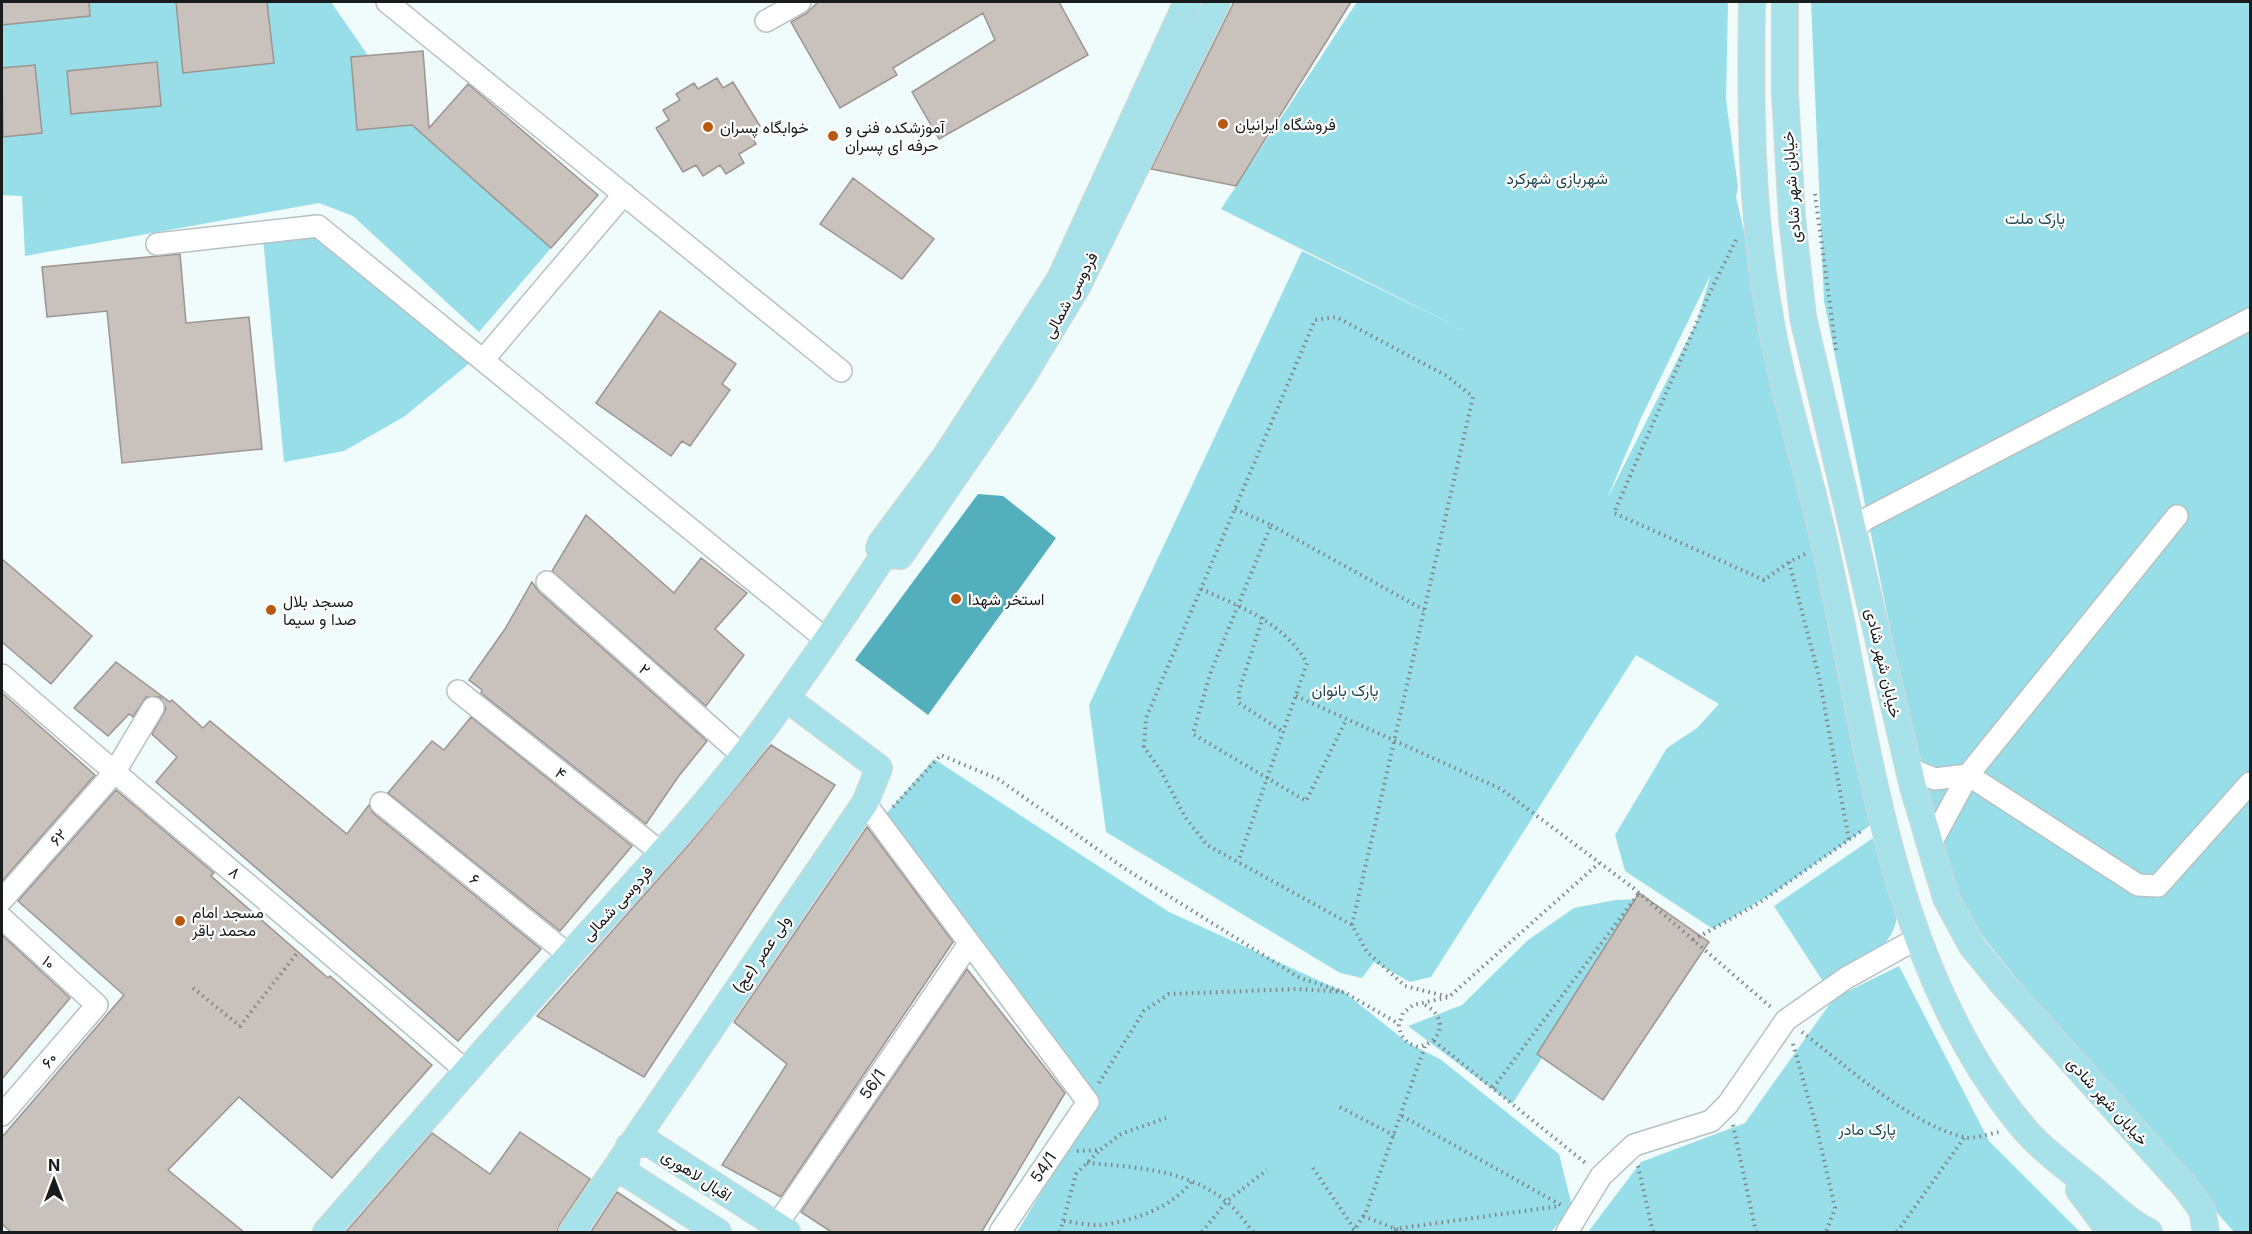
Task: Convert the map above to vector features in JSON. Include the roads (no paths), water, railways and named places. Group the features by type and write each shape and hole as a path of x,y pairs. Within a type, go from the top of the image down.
{"main road":[{"name":"فردوسی شمالی","path":"884,555 879,548 881,543 945,457 1060,279 1187,2"},
{"name":"فردوسی شمالی","path":"884,555 900,556 1020,381 1078,285 1217,2"},
{"name":"خیابان شهر شادی","path":"1752,2 1750,99 1756,199 1771,322 1825,543 1882,817 1918,938 1960,1035 1989,1084 2023,1128 2055,1158 2149,1231"},
{"name":"خیابان شهر شادی","path":"1785,2 1785,94 1792,218 1803,317 1908,768 1929,847 1946,898 1972,946 2185,1187 2202,1210 2206,1233"},
{"name":"فردوسی شمالی","path":"326,1233 569,955 663,854 743,756 786,698 828,641 884,555"},
{"name":"ولی عصر (عج)","path":"572,1233 629,1146 865,803 879,768 786,698"},
{"name":"اقبال لاهوری","path":"629,1146 649,1143 782,1229"},
{"path":"629,1146 624,1172 718,1233"},
{"path":"2055,1158 2106,1226 2115,1233"},
{"path":"2185,1187 2193,1201 2195,1219 2187,1233"}],"street":[{"path":"387,2 841,371"},
{"path":"766,21 800,2"},
{"path":"483,360 624,194"},
{"path":"157,244 318,226 828,641"},
{"path":"1854,529 1866,519 2250,319"},
{"path":"1929,847 1968,775 2177,516"},
{"name":"۲","path":"547,582 743,756"},
{"name":"۸","path":"4,683 311,935 466,1071"},
{"name":"۴","path":"458,692 663,854"},
{"name":"۶۲","path":"2,900 114,773 153,708"},
{"path":"1908,768 1935,779 1968,775 2138,885 2158,886 2250,783"},
{"name":"۶","path":"381,803 569,955"},
{"path":"865,803 969,944"},
{"name":"۱۰","path":"2,918 98,1005"},
{"path":"1567,1233 1570,1210 1634,1145 1711,1121 1728,1104 1786,1020 1846,978 1918,938"},
{"name":"54/1","path":"969,944 1088,1102 1000,1233"},
{"name":"56/1","path":"782,1229 969,944"},
{"name":"۶۰","path":"2,1115 98,1005"}],"place":[{"name":"فروشگاه ایرانیان","path":"1223,124"},
{"name":"خوابگاه پسران","path":"708,127"},
{"name":"آموزشکده فنی و حرفه ای پسران","path":"833,136"},
{"name":"استخر شهدا","path":"956,599"},
{"name":"مسجد بلال صدا و سیما","path":"271,610"},
{"name":"مسجد امام محمد باقر","path":"180,921"}],"park label":[{"name":"شهربازی شهرکرد","path":"1557,178"},
{"name":"پارک ملت","path":"2035,218"},
{"name":"پارک بانوان","path":"1345,690"},
{"name":"پارک مادر","path":"1867,1129"}]}
